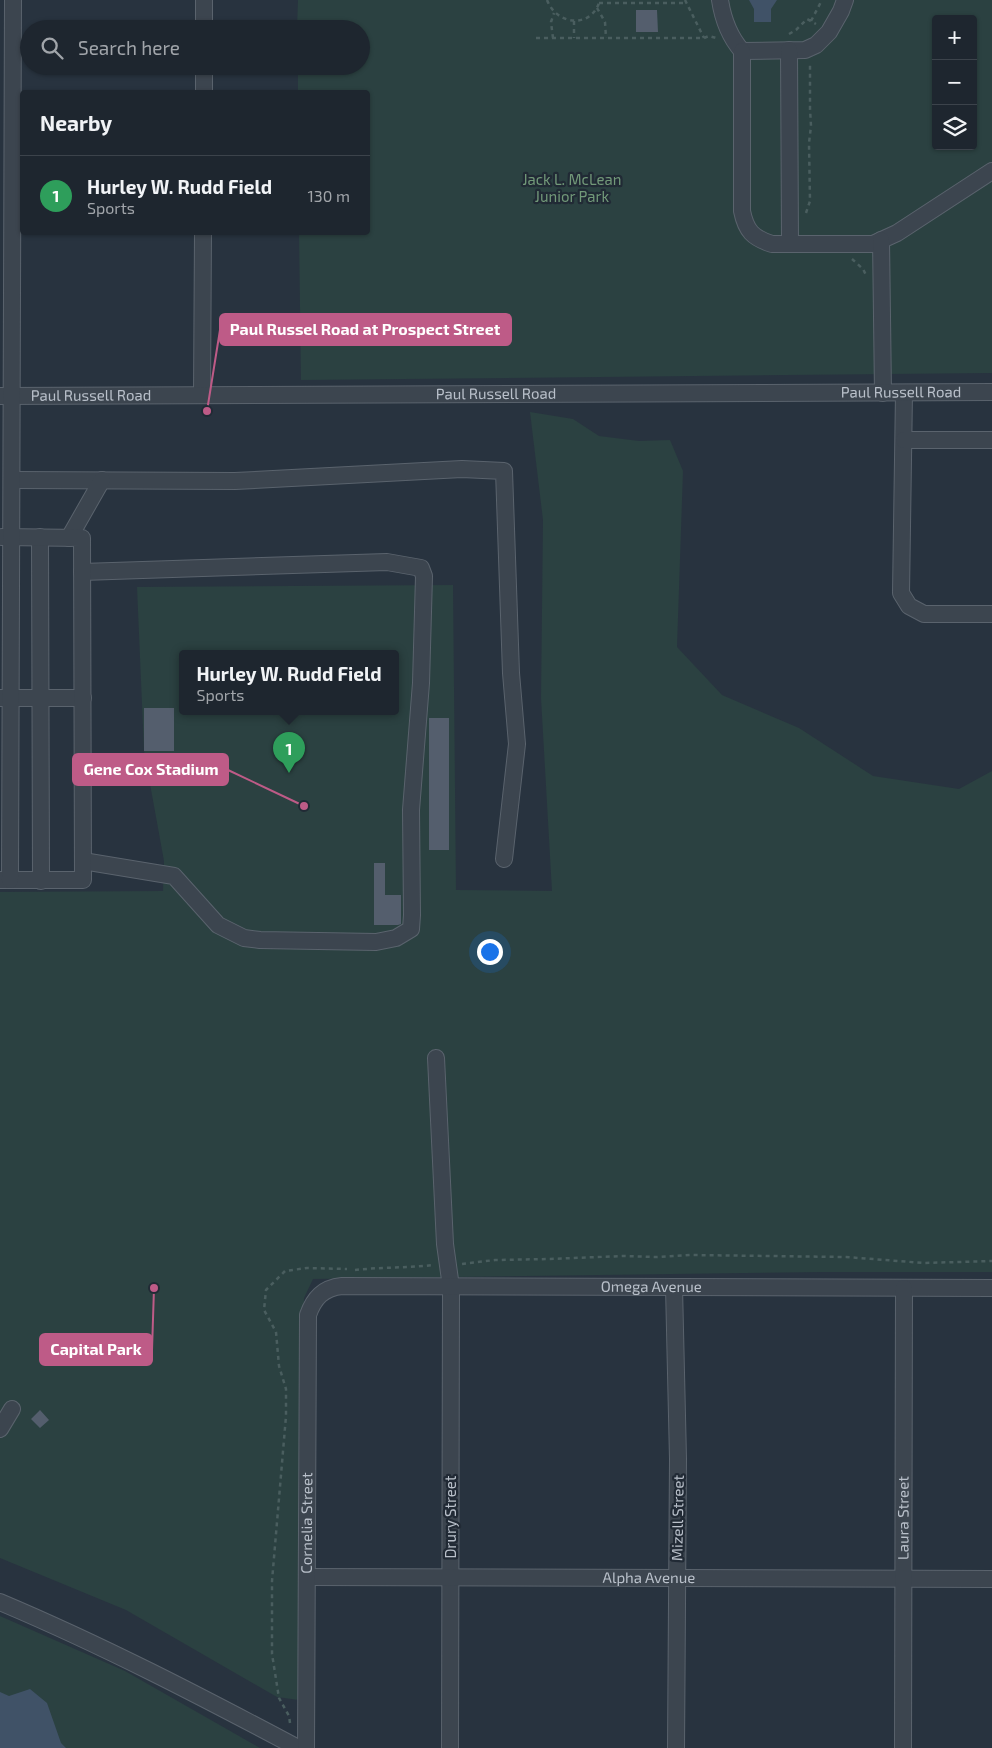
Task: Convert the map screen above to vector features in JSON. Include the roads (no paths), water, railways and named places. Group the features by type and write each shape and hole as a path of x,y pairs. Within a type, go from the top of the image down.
{"street":[{"path":"6,537 82,538 83,880 5,880 6,537 12,480 6,396 6,134 13,0"},
{"path":"204,0 204,20"},
{"path":"720,0 722,13 729,32 742,51 742,211 745,224 751,233 760,240 772,244 873,244 897,233 992,171"},
{"path":"742,51 788,43 805,50 816,45 829,32 842,11 845,0"},
{"path":"788,43 790,244"},
{"path":"204,75 204,90"},
{"path":"202,395 203,235"},
{"path":"881,240 883,392"},
{"path":"904,392 901,593 909,606 924,614 992,614"},
{"name":"Paul Russell Road","path":"6,396 992,392"},
{"path":"904,440 992,440"},
{"path":"12,480 235,481 462,469 504,471 511,673 517,744 504,859"},
{"path":"69,538 102,480"},
{"path":"40,537 41,880"},
{"path":"82,572 387,562 421,568 424,576 421,683 411,810 411,929 396,938 376,942 260,940 244,938 218,924 174,876 83,861"},
{"path":"5,698 83,698"},
{"name":"Drury Street","path":"436,1058 445,1244 451,1287 450,1748"},
{"name":"Omega Avenue","path":"316,1300 322,1292 332,1287 992,1288"},
{"name":"Mizell Street","path":"674,1287 678,1459 676,1748"},
{"name":"Laura Street","path":"903,1748 904,1288"},
{"name":"Cornelia Street","path":"298,1747 306,1577 308,1315 316,1300"},
{"path":"0,1429 12,1410"},
{"name":"Alpha Avenue","path":"306,1577 992,1579"},
{"path":"0,1602 123,1658 298,1747"}],"water":[{"path":"749,0 777,0 771,9 771,22 754,22 754,9"},
{"path":"30,1689 47,1703 61,1743 66,1748 0,1748 0,1692 9,1696"}],"place":[{"name":"Paul Russel Road at Prospect Street","path":"207,411"},
{"name":"Hurley W. Rudd Field","path":"289,773"},
{"name":"Gene Cox Stadium","path":"304,806"},
{"name":"Capital Park","path":"154,1288"}],"park label":[{"name":"Jack L. McLean Junior Park","path":"572,188"}]}
